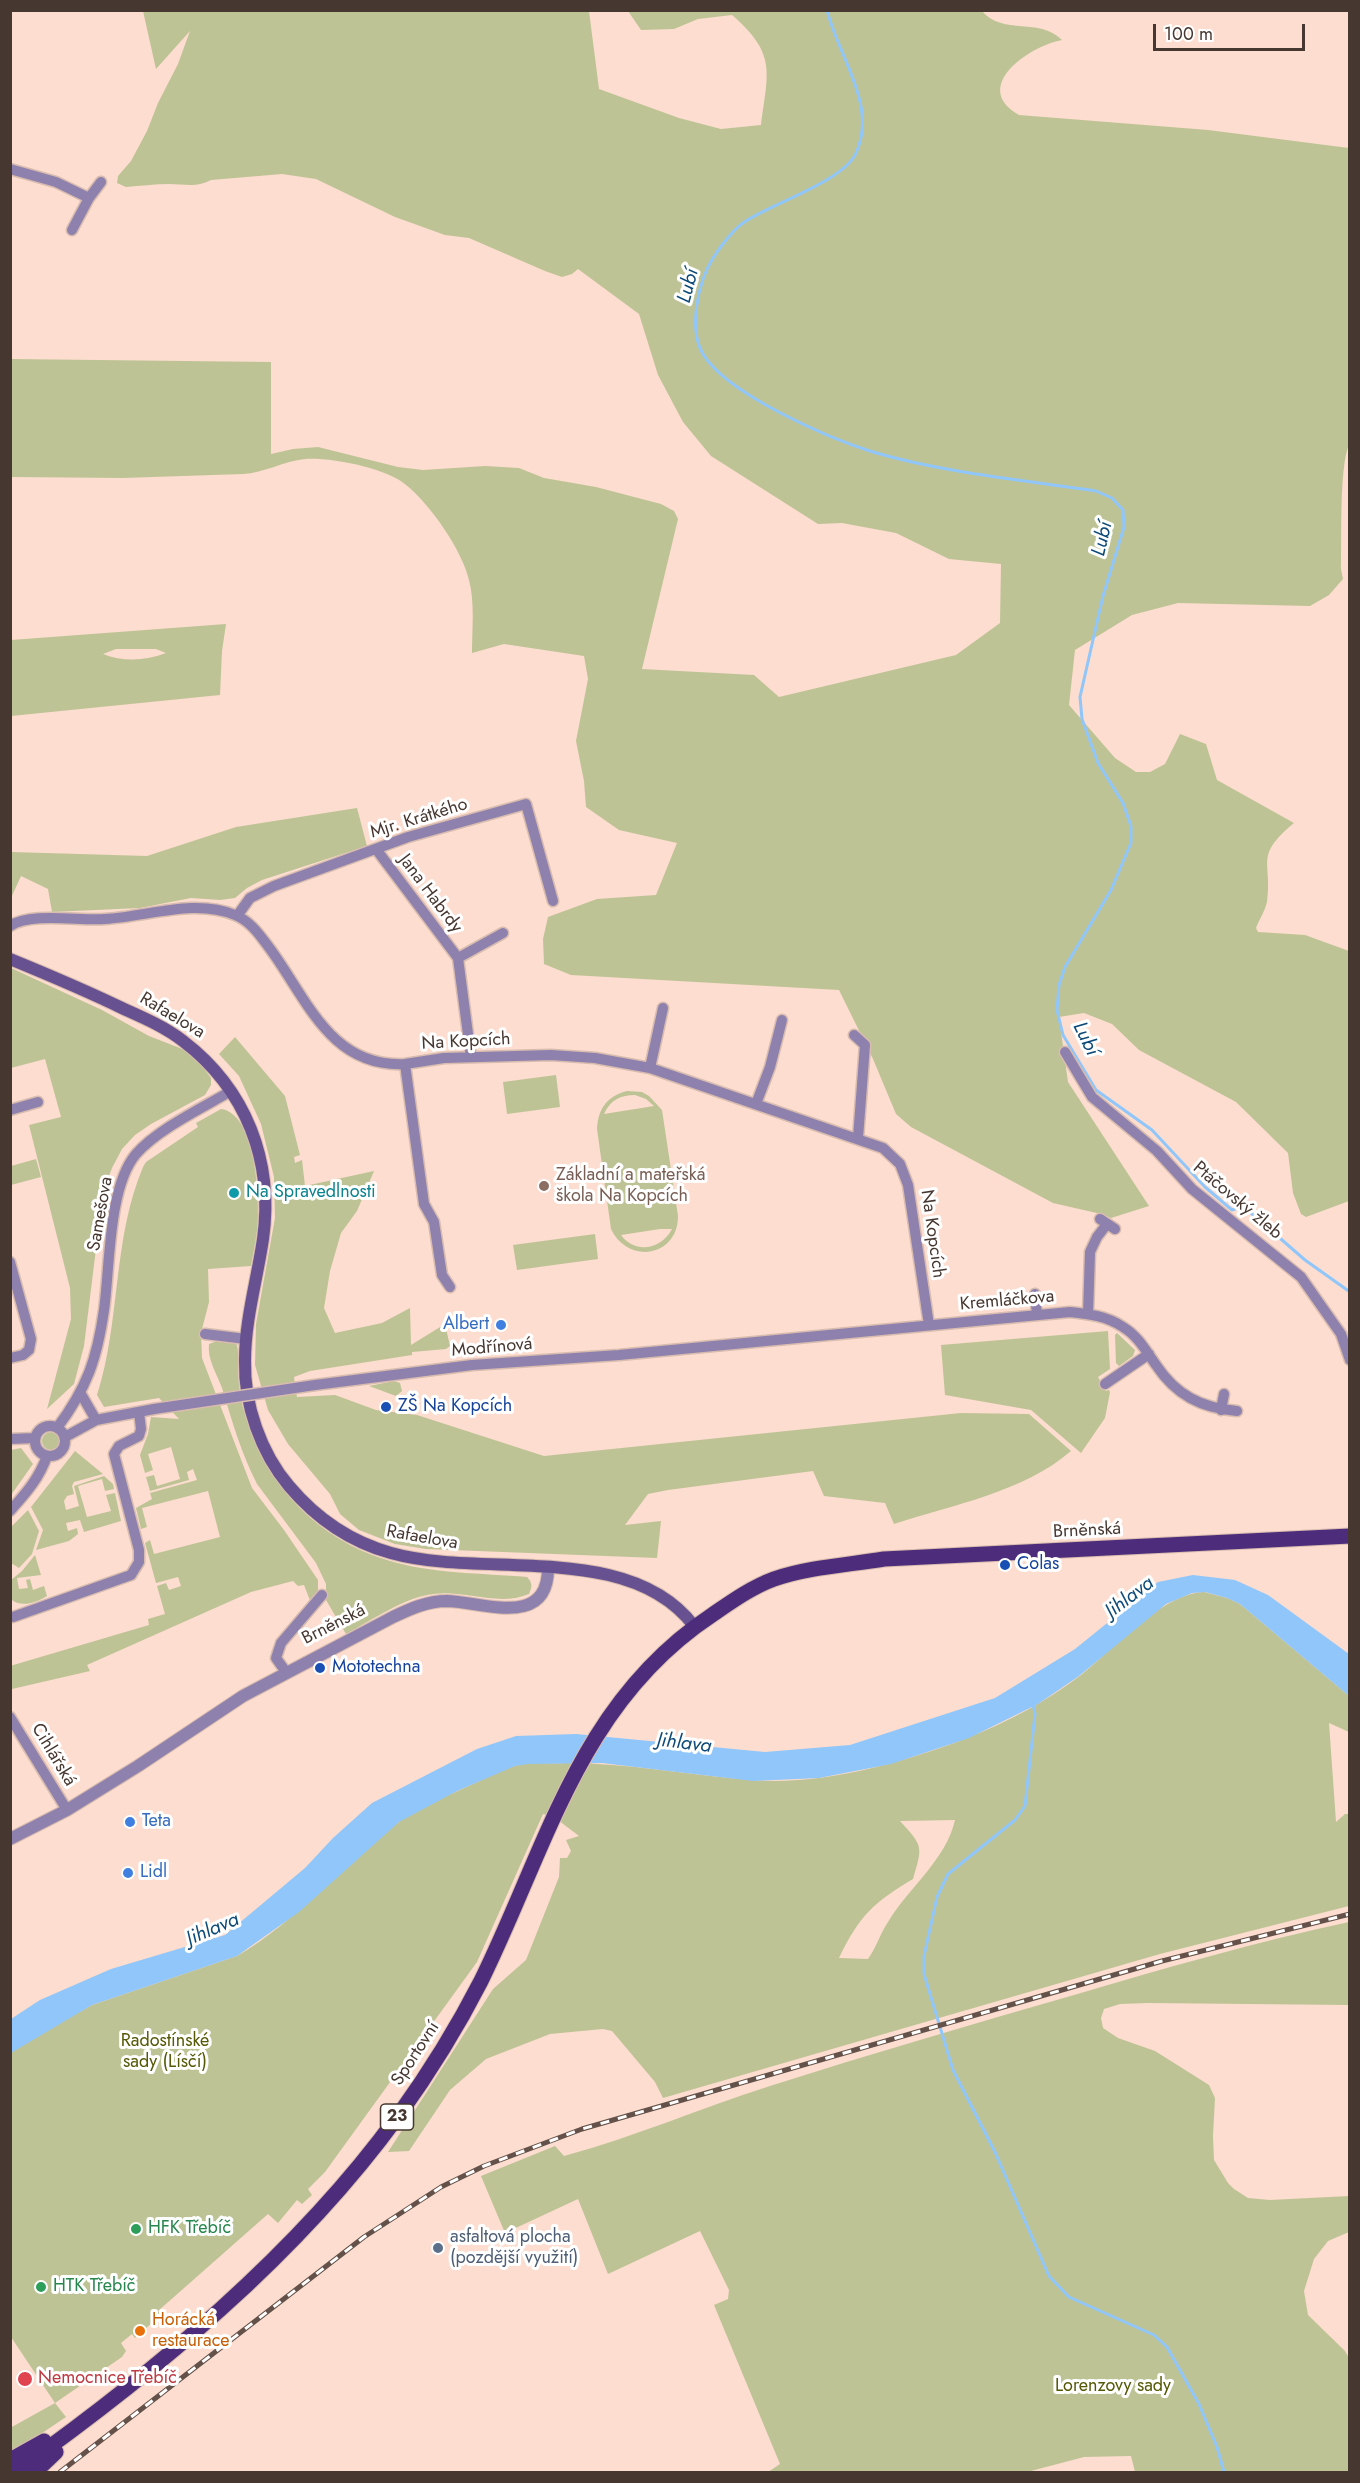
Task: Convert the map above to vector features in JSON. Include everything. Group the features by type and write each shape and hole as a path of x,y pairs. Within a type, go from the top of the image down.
{"main road":[{"name":"Rafaelova","path":"10,959 154,1023 181,1039 204,1058 231,1091 246,1116 256,1143 265,1189 263,1236 246,1338 247,1389 260,1436 271,1460 288,1485 316,1513 359,1541 404,1556 435,1561 548,1568"},
{"name":"Brněnská","path":"694,1626 756,1588 776,1579 884,1559 1350,1536"},
{"path":"548,1568 596,1573 621,1579 656,1593 684,1614 694,1626"},
{"name":"Sportovní","path":"15,2472 101,2408 177,2346 287,2247 357,2169 421,2083 467,2006 580,1761 612,1710 655,1660 694,1626"},
{"path":"10,2460 101,2408"},
{"path":"35,2472 101,2408"}],"street":[{"path":"10,169 56,182 89,198"},
{"path":"72,230 89,198 101,182"},
{"name":"Mjr. Krátkého","path":"237,916 250,898 261,892 408,837 526,804 553,902"},
{"name":"Jana Habrdy","path":"376,849 458,958 471,1057"},
{"path":"10,926 27,919 109,919 190,908 210,909 237,916 258,932 315,1019 334,1040 350,1051 378,1062 405,1064"},
{"name":"Jana Habrdy","path":"458,958 503,933"},
{"path":"650,1068 663,1008"},
{"path":"756,1104 770,1067 782,1020"},
{"path":"854,1035 865,1045 858,1138"},
{"name":"Ptáčovský žleb","path":"1065,1052 1092,1097 1157,1151 1192,1189 1301,1277 1341,1334 1350,1360"},
{"name":"Na Kopcích","path":"450,1287 442,1275 434,1222 424,1204 405,1064 471,1057 551,1055 595,1058 650,1068 858,1138 887,1152 900,1164 905,1173 929,1325"},
{"name":"Samešova","path":"57,1428 81,1394 89,1374 101,1322 117,1199 126,1170 141,1149 231,1091"},
{"path":"10,1110 38,1102"},
{"path":"1088,1314 1090,1252 1097,1237 1107,1224"},
{"path":"10,1262 31,1339 30,1350 23,1355 10,1358"},
{"path":"1035,1294 1037,1315"},
{"name":"Kremláčkova","path":"929,1325 1070,1312 1103,1317 1123,1327 1140,1341 1172,1386 1189,1399 1221,1410 1237,1411"},
{"name":"Modřínová","path":"65,1437 96,1420 315,1385 472,1365 619,1354 929,1325"},
{"path":"205,1334 246,1338"},
{"path":"1105,1384 1149,1354"},
{"path":"81,1394 96,1420"},
{"path":"1221,1410 1224,1394"},
{"path":"11,1619 131,1575 139,1562 139,1550 114,1454 119,1446 137,1438 140,1434 139,1412"},
{"path":"43,1428 57,1428 65,1437 63,1450 56,1456 46,1456 36,1448 35,1438 43,1428"},
{"path":"10,1440 35,1438"},
{"path":"10,1511 37,1478 46,1456"},
{"name":"Brněnská","path":"10,1839 67,1810 138,1767 243,1696 393,1617 426,1604 447,1601 512,1608 530,1604 542,1595 546,1588 548,1568"},
{"path":"286,1672 276,1658 278,1650 322,1595"},
{"name":"Cihlářská","path":"10,1717 67,1810"}],"green space":[{"path":"143,11 589,11 599,89 679,118 721,129 761,125 767,77 763,53 756,41 732,15 698,19 674,29 641,30 628,11 982,11 1000,23 1043,29 1062,40 1034,50 1010,69 1002,81 1000,92 1005,104 1019,115 1208,130 1349,148 1350,443 1344,467 1341,522 1343,579 1329,595 1310,606 1178,603 1132,615 1075,650 1069,705 1115,758 1136,772 1150,772 1165,764 1180,734 1206,744 1217,780 1294,823 1281,834 1269,852 1267,902 1256,928 1258,932 1305,935 1349,951 1349,1201 1306,1217 1301,1214 1293,1193 1288,1153 1236,1102 1139,1050 1112,1024 1084,1013 1059,1017 1068,1082 1149,1206 1111,1218 1053,1203 911,1127 896,1114 873,1059 839,990 571,975 544,964 543,939 548,917 597,899 656,895 677,843 619,830 586,807 584,781 576,741 588,679 584,656 504,644 472,653 472,598 469,580 460,555 435,515 406,485 386,473 343,462 305,459 259,472 243,474 123,478 11,477 11,359 271,362 271,454 318,447 398,467 423,470 485,466 519,468 544,478 596,487 661,504 674,511 678,519 642,669 754,675 779,697 956,655 1000,623 1001,564 949,559 896,533 842,523 818,524 711,456 683,422 658,375 639,314 578,269 562,277 469,238 445,235 395,217 316,179 282,174 211,180 195,185 163,184 126,187 117,183 118,176 131,161 147,131 178,64 190,31 156,69"},
{"path":"226,624 220,695 11,716 11,640","holes":["116,649 156,649 166,653 134,660 103,654"]},
{"path":"357,808 367,846 262,880 235,898 220,900 191,898 140,908 52,912 48,889 21,876 11,898 11,852 147,856 236,827"},
{"path":"11,968 102,1010 149,1036 185,1050 211,1078 211,1085 205,1095 135,1135 122,1149 112,1168 103,1192 84,1346 74,1384 47,1409 71,1319 70,1288 29,1125 61,1117 45,1059 11,1068"},
{"path":"235,1037 285,1096 300,1155 294,1157 295,1163 302,1160 305,1186 374,1171 357,1211 341,1233 330,1271 324,1308 335,1333 382,1323 410,1308 411,1345 445,1324 450,1346 446,1349 412,1352 412,1355 310,1371 294,1377 297,1397 335,1395 376,1410 417,1415 544,1456 961,1413 1029,1414 1071,1451 1032,1477 1010,1487 894,1524 885,1503 824,1496 813,1471 648,1494 625,1525 661,1521 657,1558 426,1549 395,1544 359,1530 340,1514 330,1494 288,1444 268,1410 255,1365 256,1324 275,1218 274,1177 261,1124 239,1076 219,1054"},
{"path":"556,1075 560,1107 507,1114 503,1082"},
{"path":"642,1092 662,1110 678,1216 676,1230 670,1240 661,1248 651,1251 640,1252 629,1248 611,1229 597,1129 599,1115 605,1104 620,1093","holes":["635,1095 646,1099 654,1106 604,1114 609,1105 617,1099","672,1229 661,1241 648,1247 633,1245 621,1235"]},
{"path":"221,1109 232,1114 241,1124 247,1137 255,1171 258,1221 251,1266 208,1269 209,1302 201,1333 202,1358 252,1488 318,1580 318,1594 311,1603 304,1585 298,1586 293,1581 251,1592 87,1665 90,1671 12,1689 10,1666 149,1625 148,1619 165,1614 157,1586 166,1583 169,1590 181,1586 178,1577 156,1583 145,1543 150,1540 154,1554 220,1537 208,1491 142,1508 147,1527 141,1529 136,1508 152,1499 150,1493 197,1480 193,1469 187,1472 189,1480 150,1491 146,1477 154,1475 157,1486 180,1479 171,1447 148,1454 153,1470 145,1473 140,1455 148,1434 151,1417 179,1419 159,1398 104,1407 97,1395 110,1338 126,1223 143,1167 146,1162 198,1127 196,1123"},
{"path":"36,1159 41,1177 11,1185 11,1166"},
{"path":"595,1234 598,1259 517,1270 513,1245"},
{"path":"1108,1331 1110,1369 1098,1377 1106,1391 1110,1392 1105,1418 1081,1453 1031,1410 945,1395 941,1345"},
{"path":"1117,1333 1135,1350 1133,1356 1119,1366 1116,1363 1115,1335"},
{"path":"217,1341 234,1342 237,1345 240,1395 255,1442 267,1466 298,1506 318,1524 362,1551 404,1565 457,1572 527,1577 531,1585 529,1594 506,1599 446,1593 423,1596 400,1604 346,1634 326,1600 326,1584 316,1563 257,1484 251,1472 211,1361 209,1344"},
{"path":"394,1381 400,1383 402,1391 396,1396 369,1386"},
{"path":"51,1432 58,1434 60,1441 58,1448 51,1450 44,1448 42,1441 44,1434"},
{"path":"21,1448 33,1464 11,1495 11,1450"},
{"path":"75,1451 103,1474 74,1482 72,1486 74,1494 67,1496 64,1501 66,1510 79,1506 74,1486 104,1476 113,1484 114,1489 105,1491 102,1479 78,1486 87,1517 111,1511 106,1495 115,1493 121,1521 84,1532 80,1520 66,1523 68,1531 77,1528 78,1534 69,1541 36,1550 43,1530 31,1507"},
{"path":"28,1510 39,1531 32,1554 19,1568 11,1563 11,1527"},
{"path":"35,1555 41,1575 17,1578 19,1589 28,1588 26,1580 30,1579 33,1590 44,1586 47,1596 28,1604 15,1602 11,1599 11,1580"},
{"name":"Radostínské sady (Lísčí)","path":"1204,1592 1240,1604 1349,1696 1349,1732 1329,1723 1336,1822 1345,1814 1349,1814 1349,1906 1160,1954 663,2098 655,2082 612,2031 603,2029 550,2034 486,2059 450,2090 409,2151 388,2152 493,1989 526,1960 559,1877 560,1858 567,1858 571,1851 566,1840 579,1836 554,1817 543,1814 477,1962 325,2172 308,2189 312,2195 302,2204 297,2200 278,2223 268,2214 158,2311 161,2315 135,2338 132,2334 121,2343 126,2351 122,2357 55,2403 11,2337 11,2053 17,2047 92,2005 237,1956 280,1926 376,1840 423,1807 500,1771 524,1764 612,1765 727,1778 777,1781 833,1776 889,1764 967,1738 1026,1711 1081,1675 1155,1612 1188,1595","holes":["955,1820 935,1861 888,1922 868,1959 839,1958 861,1920 869,1911 913,1879 919,1847 900,1821"]},
{"name":"Lorenzovy sady","path":"1349,1922 1349,2005 1120,2004 1104,2009 1101,2018 1103,2028 1118,2038 1155,2051 1209,2085 1215,2098 1214,2160 1234,2189 1248,2198 1270,2200 1349,2196 1349,2232 1328,2241 1314,2259 1304,2291 1308,2315 1345,2351 1349,2358 1349,2472 1135,2472 1131,2456 1084,2457 1027,2472 768,2472 780,2464 714,2305 728,2299 729,2290 700,2231 608,2274 578,2199 505,2233 481,2176 555,2146 564,2156 770,2086 922,2039 1211,1956"},
{"path":"55,2403 66,2417 11,2454 10,2428"}],"water":[{"path":"1193,1575 1235,1580 1268,1595 1349,1654 1349,1696 1240,1604 1205,1592 1192,1593 1166,1604 1079,1676 1038,1704 969,1738 891,1764 819,1778 753,1781 602,1763 515,1766 457,1791 399,1822 299,1912 237,1956 92,2005 11,2053 11,2019 40,2000 111,1969 225,1935 305,1868 333,1838 372,1803 477,1749 516,1736 576,1734 765,1752 850,1745 995,1698 1075,1649 1158,1582"}],"waterway":[{"name":"Lubí","path":"827,10 859,99 862,135 856,153 849,163 837,173 806,191 757,214 737,228 728,238 708,268 699,292 696,332 703,354 715,369 755,399 780,413 854,445 900,459 956,471 1096,491 1112,498 1123,510 1124,527 1103,596 1080,697 1082,719 1098,763 1123,803 1131,826 1131,843 1111,890 1065,967 1059,985 1057,1010 1063,1035 1096,1090 1152,1130 1205,1187 1232,1210 1243,1206 1305,1260 1350,1292"},
{"path":"1033,1704 1035,1714 1025,1806 1015,1820 948,1874 937,1897 924,1956 924,1974 953,2070 995,2152 1049,2276 1069,2297 1154,2335 1167,2347 1199,2404 1217,2447 1224,2472"}],"railway":[{"path":"60,2472 364,2237 441,2187 484,2166 582,2129 1162,1961 1350,1914"}],"place":[{"name":"Základní a mateřská škola Na Kopcích","path":"544,1186"},
{"name":"Na Spravedlnosti","path":"234,1193"},
{"name":"Albert","path":"501,1325"},
{"name":"ZŠ Na Kopcích","path":"386,1407"},
{"name":"Colas","path":"1005,1565"},
{"name":"Mototechna","path":"320,1668"},
{"name":"Teta","path":"130,1822"},
{"name":"Lidl","path":"128,1873"},
{"name":"HFK Třebíč","path":"136,2229"},
{"name":"asfaltová plocha (pozdější využití)","path":"438,2248"},
{"name":"HTK Třebíč","path":"41,2287"},
{"name":"Horácká restaurace","path":"140,2331"},
{"name":"Nemocnice Třebíč","path":"25,2379"}],"water label":[{"name":"Jihlava","path":"1130,1598"},
{"name":"Jihlava","path":"684,1744"},
{"name":"Jihlava","path":"213,1930"}]}
